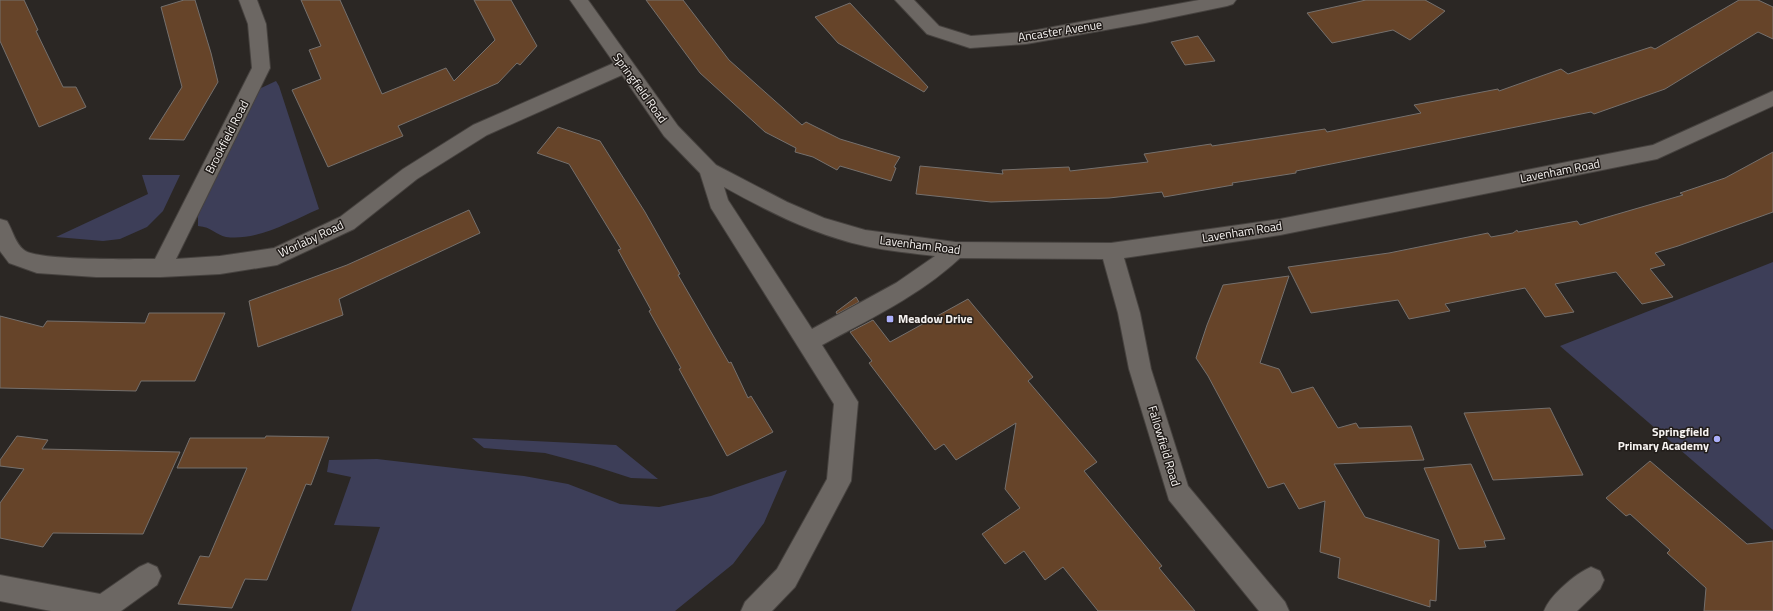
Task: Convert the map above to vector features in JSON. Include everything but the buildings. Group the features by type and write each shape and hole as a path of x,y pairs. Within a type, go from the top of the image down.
{"street":[{"name":"Brookfield Road","path":"161,268 262,68 257,24 248,0"},
{"name":"Springfield Road","path":"579,0 671,131 709,170"},
{"name":"Ancaster Avenue","path":"904,0 933,30 970,42 1026,38 1145,17 1227,0"},
{"name":"Worlaby Road","path":"0,227 6,243 17,257 36,264 96,268 161,268 220,265 277,256 347,223 410,174 480,130 624,66"},
{"name":"Lavenham Road","path":"709,170 780,208 818,224 865,238 955,250 1111,251 1280,226 1657,152 1773,98"},
{"path":"709,170 718,202 846,402 839,481 786,578 754,611"},
{"path":"808,342 914,284 938,267 955,250"},
{"name":"Fallowfield Road","path":"1111,251 1129,312 1140,369 1178,492 1276,611"},
{"path":"0,588 103,610 148,576"},
{"path":"1557,611 1591,580"}],"shaded area":[{"path":"276,81 279,86 319,209 274,229 250,236 226,237 219,235 210,229 198,226 198,216 206,195 259,89"},
{"path":"142,175 180,175 163,211 147,227 120,239 103,241 56,237 148,194"},
{"name":"Springfield Primary Academy","path":"1773,262 1773,530 1560,346"},
{"path":"472,438 616,445 658,479 631,478 545,453 484,448"},
{"path":"377,459 524,476 568,484 620,504 659,507 711,496 787,470 764,523 733,564 675,611 351,611 380,527 334,525 351,477 327,472 329,460"}],"place":[{"name":"Meadow Drive","path":"890,319"},
{"name":"Springfield Primary Academy","path":"1717,439"}]}
